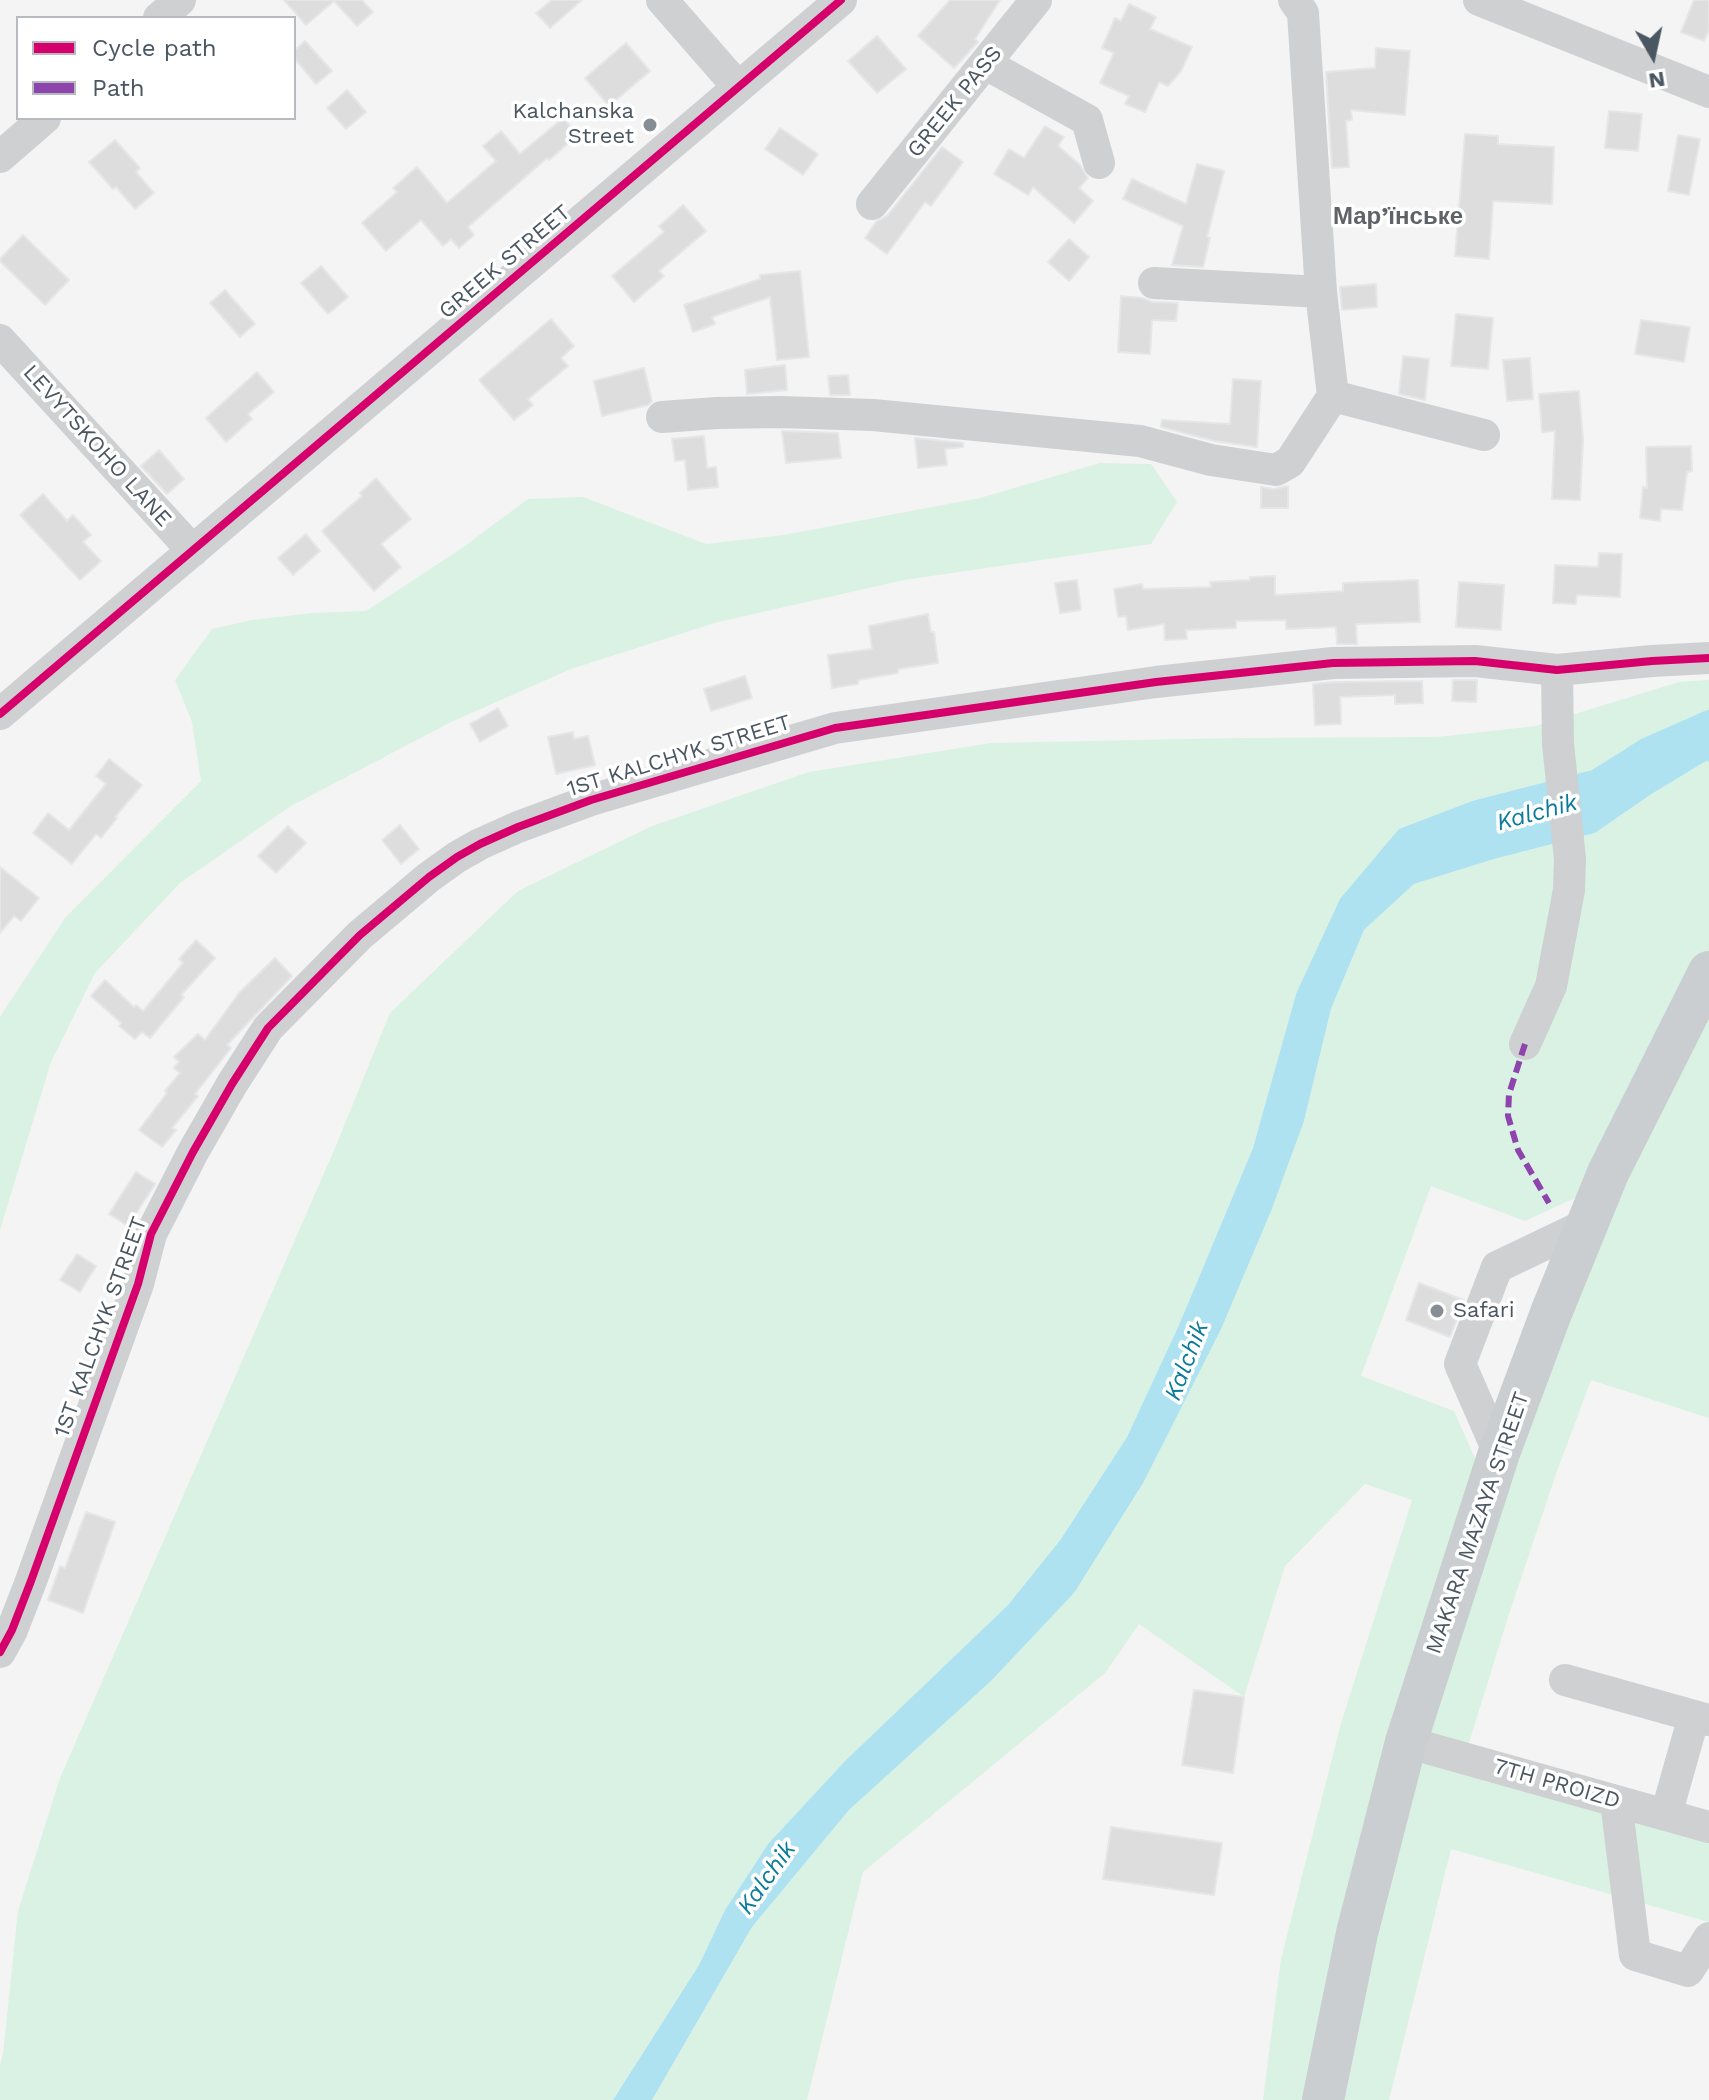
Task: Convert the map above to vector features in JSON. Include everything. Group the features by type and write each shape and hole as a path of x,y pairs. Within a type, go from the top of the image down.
{"main road":[{"name":"MAKARA MAZAYA STREET","path":"1323,2100 1357,1933 1406,1742 1499,1453 1608,1173 1709,972"}],"street":[{"path":"161,16 180,0"},
{"path":"662,0 738,87"},
{"name":"GREEK STREET","path":"0,714 841,0"},
{"name":"GREEK PASS","path":"872,204 1036,0"},
{"path":"662,417 780,412 873,415 1140,441 1211,460 1276,470 1290,462 1333,396 1321,292 1303,13 1294,0"},
{"path":"1479,0 1709,92"},
{"path":"986,64 1087,120 1099,163"},
{"path":"0,157 43,120"},
{"path":"1154,283 1321,292"},
{"name":"LEVYTSKOHO LANE","path":"0,340 193,551"},
{"path":"1333,396 1484,435"},
{"name":"1ST KALCHYK STREET","path":"0,1652 31,1581 138,1284 151,1234 216,1111 268,1028 360,935 457,857 518,827 591,800 835,728 1156,682 1333,663 1475,661 1557,670 1709,658"},
{"path":"1525,1044 1551,986 1569,890 1570,859 1558,744 1557,670"},
{"path":"1499,1453 1460,1364 1497,1267 1587,1224"},
{"path":"1565,1680 1702,1718 1666,1815"},
{"name":"7TH PROIZD","path":"1406,1742 1709,1827"},
{"path":"1616,1801 1635,1955 1688,1971 1709,1938"}],"green space":[{"path":"1100,463 1151,464 1177,502 1151,544 904,580 718,622 571,669 451,722 291,806 180,883 95,973 51,1062 0,1230 0,1017 65,918 201,781 192,722 175,680 212,629 252,620 366,611 462,548 528,499 583,497 706,544 784,535 980,498"},
{"path":"1709,680 1709,710 1641,739 1592,770 1472,801 1399,829 1296,994 1253,1148 1179,1325 1127,1437 1061,1539 1008,1605 845,1761 768,1844 725,1910 699,1965 613,2100 0,2100 0,2065 18,1911 60,1778 335,1148 390,1013 518,891 652,826 809,772 991,743 1437,737 1536,726 1679,682"},
{"path":"1706,761 1709,762 1709,951 1590,1191 1525,1221 1431,1186 1361,1376 1454,1411 1482,1474 1313,2100 1263,2100 1281,1959 1341,1723 1412,1500 1365,1484 1285,1566 1244,1697 1139,1624 1105,1673 863,1872 807,2100 652,2100 752,1927 849,1810 992,1680 1074,1593 1304,1121 1331,1009 1364,930 1414,884 1595,833"},
{"path":"1709,992 1709,1418 1591,1380 1556,1474 1468,1746 1419,1732 1508,1457"},
{"path":"1409,1756 1709,1840 1709,1922 1451,1849 1389,2100 1330,2100"}],"water":[{"name":"Kalchik","path":"1707,710 1709,762 1650,795 1595,833 1414,884 1364,930 1331,1009 1304,1121 1271,1211 1221,1329 1143,1483 1074,1593 992,1680 849,1810 752,1927 652,2100 613,2100 699,1965 725,1910 768,1844 845,1761 1008,1605 1061,1539 1127,1437 1179,1325 1253,1148 1296,994 1340,899 1399,829 1472,801 1592,770 1641,739"}],"building":[{"path":"284,0 362,0 373,12 357,26 334,1 306,25"},
{"path":"552,0 582,0 550,28 536,13"},
{"path":"950,0 1000,0 975,39 978,42 954,68 918,36"},
{"path":"1694,0 1709,0 1709,30 1704,41 1681,32"},
{"path":"1129,4 1156,17 1150,29 1192,47 1181,71 1168,86 1159,82 1145,112 1125,104 1129,96 1100,83 1114,53 1102,48 1115,18 1121,21"},
{"path":"877,36 906,69 877,93 848,61"},
{"path":"305,41 332,71 316,84 296,60 296,49"},
{"path":"626,43 650,71 609,106 585,78"},
{"path":"1376,48 1410,51 1405,115 1351,110 1352,120 1346,121 1349,167 1332,168 1326,72 1375,68"},
{"path":"347,90 366,112 346,129 327,108"},
{"path":"1609,111 1642,114 1638,151 1605,148"},
{"path":"563,118 578,135 468,227 474,235 459,248 451,239 443,246 421,220 386,251 362,223 397,192 393,188 417,167 447,203 496,161 483,146 501,131 520,154"},
{"path":"1045,126 1064,137 1058,146 1080,165 1088,178 1079,188 1093,201 1074,223 1033,187 1028,195 994,174 1009,149 1024,158"},
{"path":"780,128 818,154 803,175 765,149"},
{"path":"1465,134 1498,136 1498,144 1554,147 1552,204 1493,201 1489,259 1455,256"},
{"path":"1678,135 1700,139 1689,195 1668,191"},
{"path":"115,140 140,168 136,172 154,193 135,209 89,162"},
{"path":"942,147 963,162 931,206 925,202 887,254 865,238 876,222 887,216"},
{"path":"1197,164 1224,171 1207,237 1210,238 1203,267 1172,265 1183,226 1123,199 1132,179 1186,204"},
{"path":"683,205 706,231 659,271 664,276 634,302 612,276 664,232 659,226"},
{"path":"23,235 69,280 45,305 0,261"},
{"path":"1069,239 1089,257 1069,281 1048,262"},
{"path":"321,266 348,297 328,314 301,283"},
{"path":"800,271 809,357 777,360 770,297 712,317 715,324 693,332 684,305 760,279 760,275"},
{"path":"1376,284 1377,307 1342,310 1340,287"},
{"path":"225,290 255,324 240,337 210,303"},
{"path":"1121,296 1178,303 1176,321 1152,320 1150,354 1118,352"},
{"path":"1456,314 1493,318 1488,369 1451,366"},
{"path":"551,319 574,346 561,358 568,366 528,399 533,405 514,420 479,380"},
{"path":"1641,320 1690,327 1684,362 1635,354"},
{"path":"1403,356 1429,359 1425,400 1399,394"},
{"path":"1530,358 1533,399 1507,401 1503,360"},
{"path":"785,365 787,390 747,394 745,370"},
{"path":"644,368 652,401 648,405 602,416 594,381"},
{"path":"257,372 274,392 248,414 252,419 226,442 206,418"},
{"path":"848,375 850,395 830,395 828,376"},
{"path":"1233,379 1261,381 1257,447 1215,441 1161,427 1162,420 1230,424"},
{"path":"1579,391 1583,441 1580,500 1552,499 1555,431 1542,432 1539,394"},
{"path":"782,431 838,433 841,458 786,463"},
{"path":"704,436 707,468 716,467 718,487 688,490 685,460 675,461 672,439"},
{"path":"915,438 963,443 963,447 945,449 947,465 918,468"},
{"path":"1691,446 1692,471 1687,472 1682,510 1661,509 1660,521 1640,518 1643,487 1647,488 1646,447"},
{"path":"159,450 184,479 167,494 141,466"},
{"path":"376,478 411,519 381,544 401,567 374,591 322,531 362,496 360,493"},
{"path":"1288,486 1288,508 1261,508 1261,487 1274,489"},
{"path":"43,494 67,521 73,515 91,535 83,542 101,561 80,580 20,515"},
{"path":"306,534 320,551 293,575 278,558"},
{"path":"1599,553 1622,554 1620,597 1577,595 1576,604 1553,603 1555,565 1598,567"},
{"path":"1275,576 1275,595 1343,591 1343,583 1418,580 1420,622 1356,624 1357,644 1337,644 1336,627 1286,629 1286,620 1236,621 1236,628 1186,630 1187,639 1165,640 1164,624 1128,630 1126,616 1118,617 1114,589 1142,584 1143,589 1211,587 1210,582"},
{"path":"1077,580 1081,610 1060,613 1055,583"},
{"path":"1459,582 1504,585 1501,630 1456,627"},
{"path":"928,614 938,663 898,669 898,673 832,688 828,655 872,649 869,626"},
{"path":"745,676 752,698 711,711 704,689"},
{"path":"1453,680 1477,680 1476,702 1452,701"},
{"path":"1422,681 1423,703 1395,704 1395,695 1340,697 1341,724 1315,725 1313,684"},
{"path":"498,708 508,726 480,742 470,724"},
{"path":"573,732 574,739 588,736 595,765 556,774 548,737"},
{"path":"109,759 142,785 101,838 96,834 72,864 33,833 48,813 69,830 106,784 96,776"},
{"path":"400,825 419,849 401,864 382,840"},
{"path":"288,826 306,843 276,873 258,856"},
{"path":"0,867 39,898 21,921 14,916 0,933"},
{"path":"196,940 215,958 181,995 184,997 150,1038 142,1032 135,1039 91,996 105,980 134,1007 136,1005 143,1011 183,963 179,959"},
{"path":"275,958 292,976 227,1045 231,1048 195,1094 198,1096 172,1128 176,1130 162,1147 139,1130 180,1073 174,1068 179,1062 174,1057 198,1034 205,1040 239,993"},
{"path":"136,1172 155,1184 128,1226 109,1214"},
{"path":"77,1254 96,1266 80,1292 60,1280"},
{"path":"1419,1283 1464,1300 1450,1337 1406,1320"},
{"path":"86,1512 115,1522 83,1613 48,1600 60,1566 65,1568"},
{"path":"1194,1690 1244,1697 1233,1773 1182,1765"},
{"path":"1111,1827 1222,1843 1214,1895 1103,1879"}],"marked path":[{"path":"1525,1044 1509,1094 1508,1116 1518,1150 1549,1203"}],"cycle path":[{"path":"0,714 841,0"},
{"path":"0,1652 31,1581 138,1284 151,1234 232,1084 268,1028 360,935 457,857 518,827 591,800 835,728 1156,682 1333,663 1475,661 1557,670 1709,658"}],"place":[{"name":"Kalchanska Street","path":"650,125"},
{"name":"Safari","path":"1437,1311"}],"district":[{"name":"Мар’їнське","path":"1398,217"}]}
